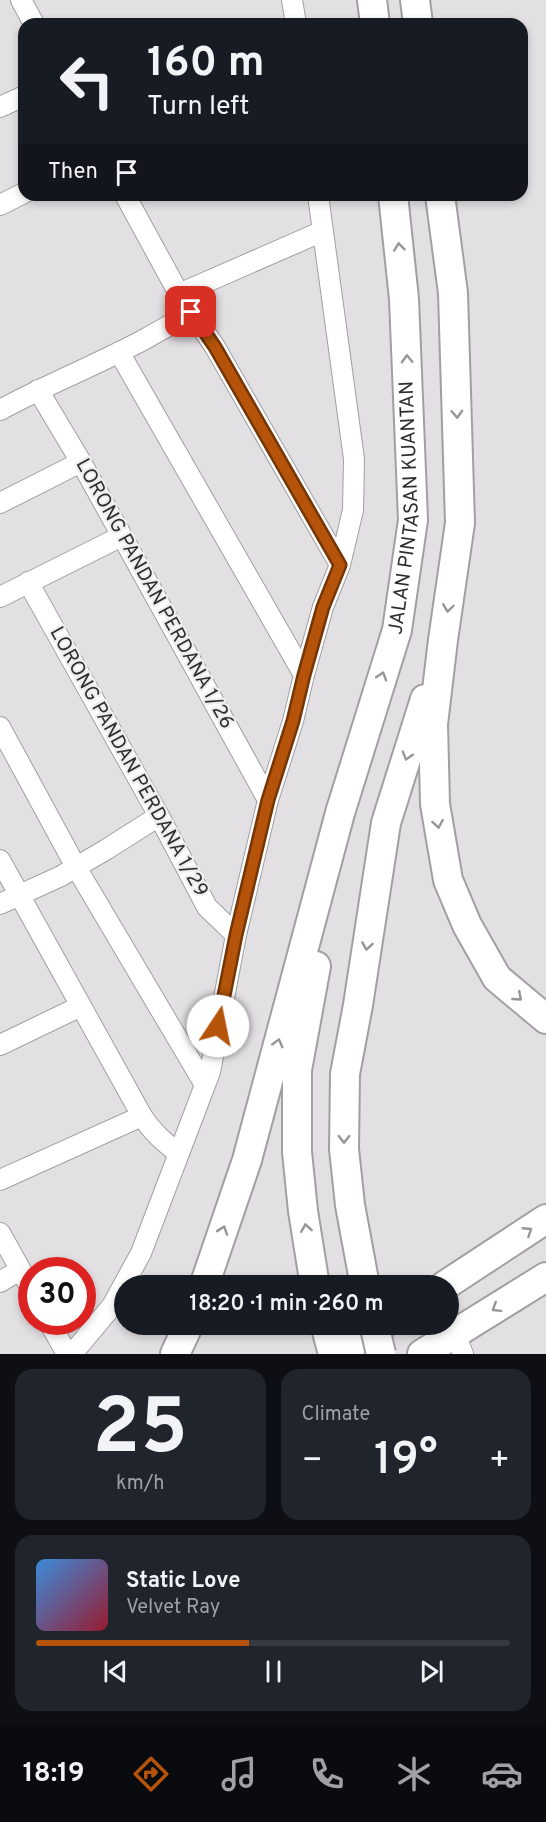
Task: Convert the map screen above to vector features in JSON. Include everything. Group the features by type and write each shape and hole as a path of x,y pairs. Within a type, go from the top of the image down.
{"highway":[{"path":"372,0 374,18"},
{"path":"415,0 417,18"},
{"name":"JALAN PINTASAN KUANTAN","path":"340,813 397,630 413,520 404,299 394,201"},
{"path":"441,201 453,293 460,523 433,724 435,804 448,880 466,925 497,978 546,1019"},
{"path":"363,1274 350,1204 344,1149 345,1074 386,823 443,640"},
{"path":"208,1275 247,1160 340,813"},
{"path":"313,1275 297,1152 297,1070 340,813"},
{"path":"459,1276 546,1219"},
{"path":"422,1354 459,1344 546,1277"},
{"path":"175,1354 184,1335"},
{"path":"328,1335 333,1354"},
{"path":"338,1354 366,1335"},
{"path":"377,1335 381,1354"}],"street":[{"path":"21,0 31,18"},
{"path":"292,0 295,18"},
{"path":"0,107 18,99"},
{"path":"0,205 18,196"},
{"path":"128,201 179,294 215,347 340,565"},
{"path":"72,1354 112,1306 141,1253 210,1072 236,935 268,800 293,721 323,607 340,565 353,510 354,459 319,201"},
{"path":"179,294 323,231"},
{"path":"0,410 174,324 191,312"},
{"path":"119,352 304,675"},
{"name":"LORONG PANDAN PERDANA 1/26","path":"38,390 81,462 268,800"},
{"path":"0,503 81,462"},
{"path":"0,597 122,536"},
{"name":"LORONG PANDAN PERDANA 1/29","path":"28,582 159,816 207,907 236,935"},
{"path":"0,727 76,867 205,1084"},
{"path":"0,904 76,867 159,816"},
{"path":"0,860 142,1116 150,1128 178,1153"},
{"path":"0,1045 81,1006"},
{"path":"0,1180 142,1116"},
{"path":"0,1233 18,1266"},
{"path":"0,1282 18,1271"},
{"path":"56,1335 67,1354"}],"route":[{"path":"191,312 215,347 340,565 323,607 293,721 268,800 236,935 218,1026"}]}
